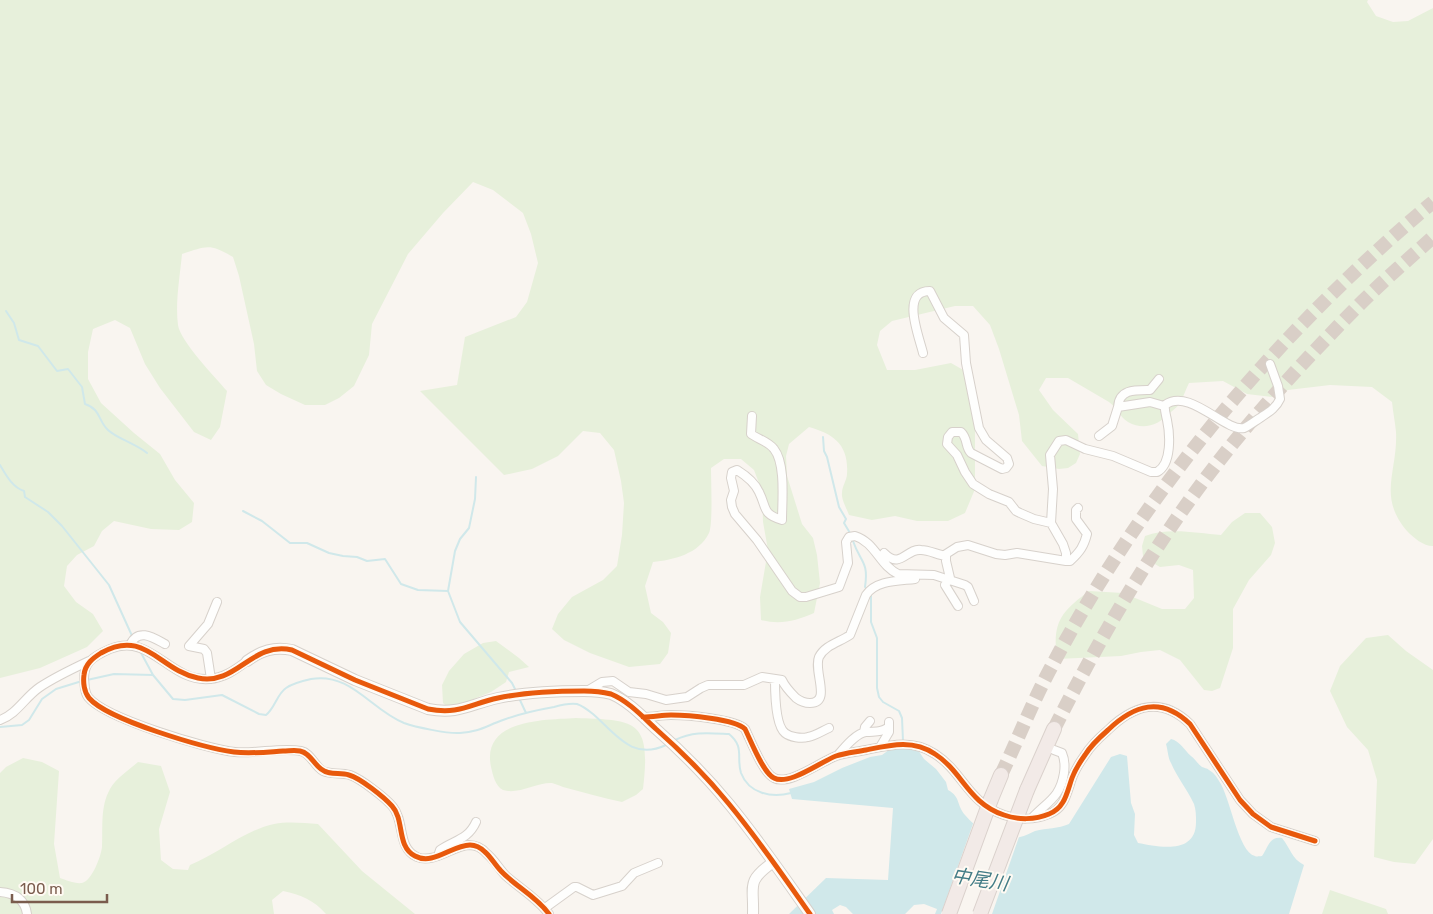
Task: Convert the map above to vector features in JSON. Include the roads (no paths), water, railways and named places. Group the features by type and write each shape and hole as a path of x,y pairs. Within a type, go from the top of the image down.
{"highway":[{"path":"980,914 1026,790 1054,729"},
{"path":"949,914 1001,775"}],"street":[{"path":"923,353 914,318 914,300 916,295 922,291 930,291 944,318 964,335 966,363 979,428 986,440 1007,458 1008,464 1006,468 1002,469 971,453 968,450 966,440 960,432 952,432 948,437 947,444 957,455 973,484 989,494 1009,502 1020,513 1034,519 1051,522"},
{"path":"1164,406 1171,401 1177,400 1212,414 1236,428 1244,428 1274,409 1280,399 1278,386 1270,364"},
{"path":"1099,436 1112,426 1118,407 1118,400 1121,397 1134,390 1150,390 1159,379"},
{"path":"1118,407 1150,402 1164,406"},
{"path":"1066,560 1064,544 1051,522 1053,489 1050,455 1055,445 1066,440 1093,452 1113,456 1151,472 1157,472 1165,465 1168,450 1168,428 1164,406"},
{"path":"752,416 751,434 775,450 778,458 782,476 782,520 769,516 759,491 744,474 736,470 732,472 731,478 734,492 731,500 732,507 735,514 758,540 792,591 800,596 806,596 839,587 848,563 846,542 851,536 860,537 887,567 898,574 934,575 947,583 958,606"},
{"path":"947,583 950,578 946,556 950,550 968,545 996,554 1017,553 1070,561 1083,548 1087,534 1076,519 1076,510 1078,508"},
{"path":"884,553 890,559 896,560 920,549 946,556"},
{"path":"586,691 602,682 613,681 629,692 646,694 666,700 687,697 708,685 744,685 762,677 782,680 798,700 809,703 816,702 821,698 822,693 817,666 819,658 826,649 850,635 866,595 870,590 880,584 916,579 933,579 968,587 974,601"},
{"path":"211,679 207,653 204,649 189,646 208,624 217,602"},
{"path":"0,720 8,716 38,688 54,678 114,648 133,642 144,634 165,644"},
{"path":"133,642 187,675 211,679 224,676 256,655 272,648 282,647 355,680 428,710 440,712 453,712 524,694 586,691 610,694 627,704 664,736 729,804 810,914"},
{"path":"89,662 84,674 85,689 89,699 110,713 169,736 235,752 294,750 305,752 322,770 331,774 343,774 356,778 392,806 396,812 405,846 411,853 422,859 438,856 467,845 480,848 487,853 512,882 530,894 547,911 574,887 580,888 590,895 604,893 622,886 634,873 658,863"},
{"path":"775,680 775,699 781,728 784,732 791,736 806,738 829,728"},
{"path":"643,718 670,715 730,721 742,726 766,771 772,777 780,780 796,776 838,755 902,744 925,748 936,754 950,767 964,785 988,809 1013,818 1032,818 1049,814 1059,809 1067,796 1073,776 1086,753 1117,721 1136,709 1154,706 1174,712 1182,716 1190,724 1240,800 1253,814 1271,827 1315,841"},
{"path":"838,755 864,732 870,721"},
{"path":"864,732 881,732 889,724 889,732 884,746"},
{"path":"1032,818 1058,792 1062,782 1064,758 1062,753 1054,750"},
{"path":"438,856 440,850 464,838 472,830 476,822"},
{"path":"753,914 752,886 759,873 772,863"},
{"path":"0,892 17,896 23,901 27,914"}],"water":[{"name":"中尾川","path":"1171,739 1217,778 1223,788 1239,834 1249,852 1255,856 1262,856 1269,843 1274,839 1282,838 1294,856 1304,865 1289,914 935,914 937,909 924,904 914,905 905,914 853,914 846,907 840,905 832,910 834,914 789,914 826,878 888,880 893,808 792,799 789,789 814,782 870,757 882,755 901,741 908,741 914,744 924,759 936,769 946,782 948,790 957,798 962,811 970,821 990,834 1004,838 1022,837 1035,831 1069,824 1111,757 1120,754 1127,756 1131,803 1135,814 1134,835 1138,843 1166,847 1175,846 1190,840 1194,833 1196,815 1194,804 1169,759 1166,744"}],"waterway":[{"path":"6,311 14,323 19,340 38,346 57,371 68,369 82,387 85,404 97,412 105,427 116,436 147,453"},
{"path":"823,437 824,451 839,507 846,519 844,523 850,533"},
{"path":"0,465 13,484 24,491 25,497 48,512 62,526 109,585 133,638"},
{"path":"476,477 475,499 469,528 460,539 455,551 448,591 460,622 512,683 516,691"},
{"path":"243,511 262,521 290,543 307,543 329,553 357,557 367,561 385,559 401,584 418,590 448,591"},
{"path":"853,541 865,567 865,587"},
{"path":"871,596 871,622 877,638 877,688 879,697 883,702 899,711 902,718 903,741"},
{"path":"140,651 153,675"},
{"path":"87,680 114,674 153,675 173,699 185,700 222,695 259,714 266,715 272,709 280,694 289,686 311,679 325,678 349,686 381,710 404,723 455,733 477,730 528,712 566,704 577,704 589,711 625,743 643,750 666,745"},
{"path":"0,727 22,725 29,720 42,699 56,689 82,681"},
{"path":"519,698 526,713"},
{"path":"675,740 695,734 729,734 737,743 741,773 750,786 762,793 776,795 791,793"}],"tunnel":[{"path":"1001,775 1047,676 1091,597 1131,534 1175,473 1221,414 1271,357 1377,251 1433,202"},
{"path":"1054,729 1099,644 1148,562 1174,522 1231,445 1337,327 1371,293 1433,237"}]}
